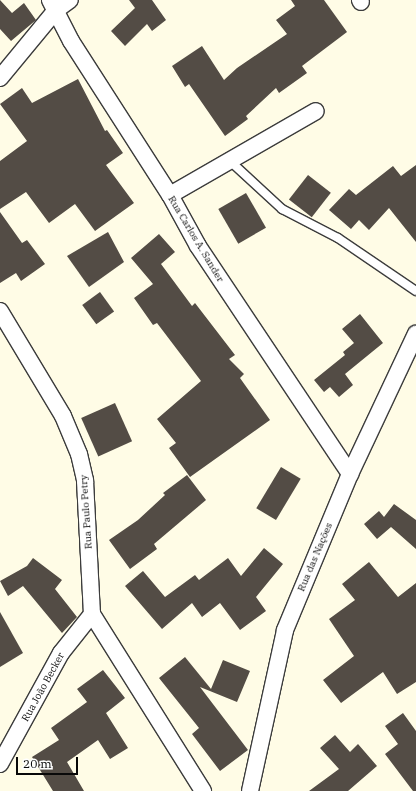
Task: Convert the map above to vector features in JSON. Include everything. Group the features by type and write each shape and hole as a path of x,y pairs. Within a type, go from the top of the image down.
{"street":[{"path":"0,78 53,5 70,0"},
{"name":"Rua Carlos A. Sander","path":"53,5 71,41 170,195 198,246 350,474"},
{"path":"170,195 316,111"},
{"name":"Rua Paulo Petry","path":"0,311 63,416 79,454 85,481 92,614"},
{"name":"Rua das Nações","path":"250,791 285,630 350,474 412,356 416,334"},
{"path":"92,614 203,791"},
{"name":"Rua João Becker","path":"0,764 61,653 92,614"}],"lane":[{"path":"230,161 282,209 338,238 416,292"}],"building":[{"path":"0,0 12,13 24,3 36,20 11,41 0,29"},
{"path":"129,0 152,0 166,20 152,31 147,24 125,46 111,31 135,8"},
{"path":"291,0 324,0 347,32 302,66 307,73 279,93 276,88 246,116 248,119 225,136 189,84 185,87 172,66 202,46 224,80 237,68 287,34 276,20 295,6"},
{"path":"78,79 105,131 107,130 123,153 106,165 134,203 95,231 75,204 49,223 26,192 0,209 0,161 27,141 0,104 22,88 32,103"},
{"path":"416,165 416,242 389,208 369,230 359,220 351,229 329,210 349,189 356,195 393,166 401,176"},
{"path":"308,175 331,193 312,217 289,199"},
{"path":"246,193 266,228 238,244 218,209"},
{"path":"0,212 22,243 27,240 45,264 21,281 16,273 0,283"},
{"path":"108,232 124,262 89,287 67,256"},
{"path":"159,234 175,252 161,264 192,306 195,303 235,355 229,359 244,374 240,378 270,420 190,477 169,448 176,443 157,419 201,381 157,323 153,325 134,298 153,284 131,258"},
{"path":"100,292 114,311 96,324 82,305"},
{"path":"360,314 383,343 345,374 353,385 339,397 330,387 324,392 314,380 345,355 343,352 354,343 342,329"},
{"path":"115,403 132,441 98,456 81,418"},
{"path":"281,467 301,479 276,520 256,508"},
{"path":"187,475 206,500 154,544 157,549 130,569 109,540 138,520 165,495 163,493"},
{"path":"394,504 416,520 416,549 391,527 377,539 364,524 379,511 384,517"},
{"path":"264,548 283,564 256,597 266,611 240,630 220,603 202,617 192,603 162,629 125,586 143,571 165,597 195,575 199,580 228,558 241,576"},
{"path":"33,558 62,580 55,589 77,617 62,633 23,586 8,596 0,581 27,566"},
{"path":"369,562 398,597 416,583 416,682 397,694 383,672 341,703 323,680 354,656 329,619 355,600 342,584"},
{"path":"0,612 23,653 0,667"},
{"path":"185,657 211,689 223,660 250,671 237,702 200,687 248,750 220,771 192,734 199,728 159,678"},
{"path":"103,670 125,698 106,713 128,748 110,759 98,740 67,762 84,791 53,791 32,757 59,740 51,728 87,702 77,689"},
{"path":"403,713 416,731 416,791 413,791 385,754 398,744 385,726"},
{"path":"335,735 350,752 358,744 377,766 348,791 309,791 339,769 320,748"}]}
